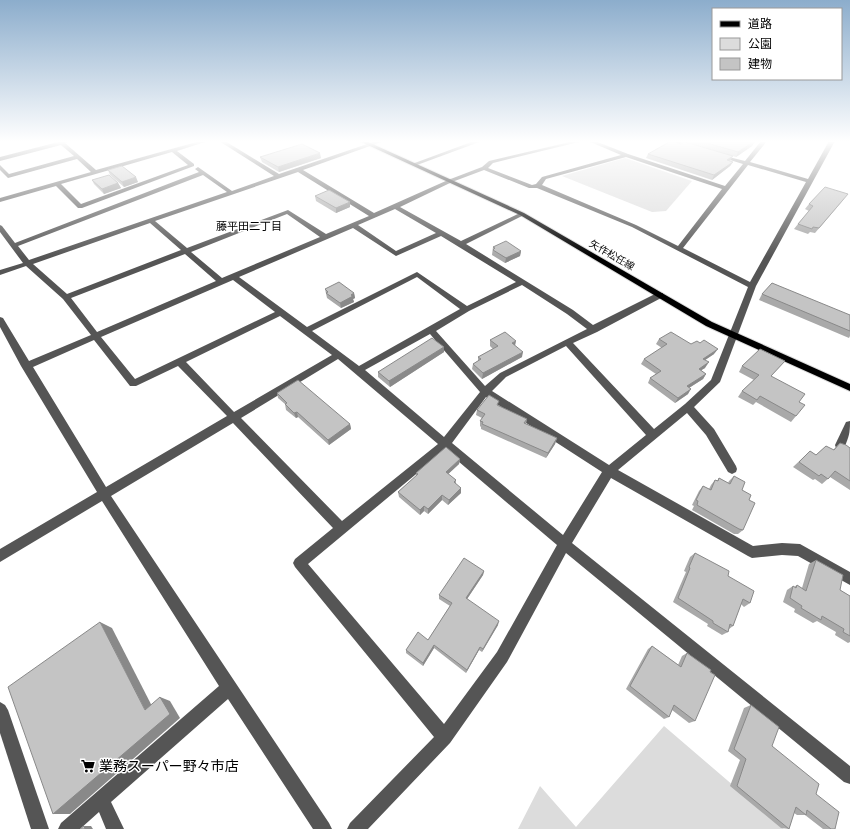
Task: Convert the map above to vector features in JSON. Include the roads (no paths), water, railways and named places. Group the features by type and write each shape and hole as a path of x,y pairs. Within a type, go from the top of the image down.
{"main road":[{"name":"矢作松任線","path":"450,181 522,214 709,324 850,388"}],"street":[{"path":"0,200 72,180"},
{"path":"57,184 80,207 153,180"},
{"path":"13,246 186,180"},
{"path":"213,180 230,192"},
{"path":"0,273 267,180"},
{"path":"315,180 374,216"},
{"path":"26,366 326,237 453,180"},
{"path":"513,180 531,187 538,186 634,226 752,286"},
{"path":"538,186 543,180"},
{"path":"701,180 726,188"},
{"path":"679,249 733,180"},
{"path":"356,829 444,737 502,657 564,544 609,471 654,436 715,382 732,334 752,286 809,181 804,180"},
{"path":"394,206 461,244 570,312 594,330"},
{"path":"66,297 288,212 326,237"},
{"path":"461,244 522,214"},
{"path":"150,220 222,282"},
{"path":"353,225 396,254 441,233"},
{"path":"0,227 28,264 66,297 134,384 280,312"},
{"path":"306,331 417,274 466,309"},
{"path":"233,276 358,370 564,544 850,776"},
{"path":"358,370 466,309 522,282"},
{"path":"444,737 299,563 444,444 485,392 503,375 567,342 594,330 660,294"},
{"path":"1,327 104,495 229,688 323,829"},
{"path":"431,330 485,392 609,471 752,552 782,549 800,550 850,578"},
{"path":"567,342 654,436"},
{"path":"0,556 338,355"},
{"path":"180,362 341,528"},
{"path":"688,407 710,432 732,469"},
{"path":"840,445 850,425"},
{"path":"67,829 229,688"},
{"path":"0,710 40,829"},
{"path":"102,798 115,829"}],"place":[{"name":"業務スーパー野々市店","path":"88,766"}],"district":[{"name":"藤平田二丁目","path":"249,226"}]}
